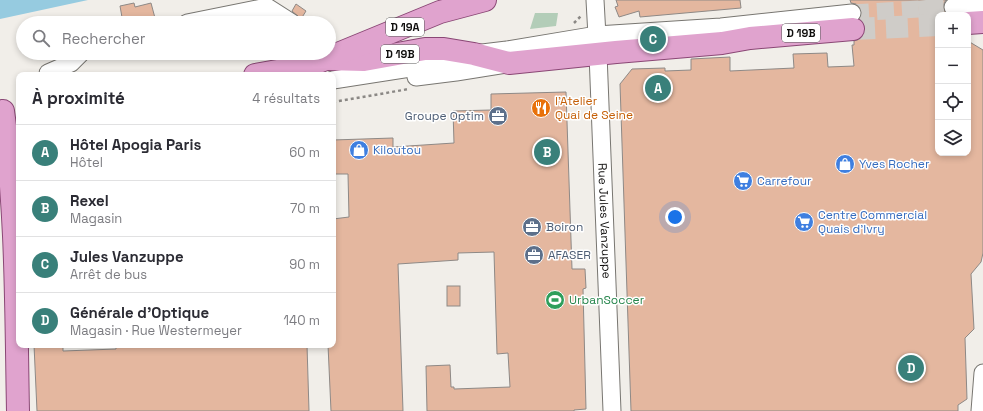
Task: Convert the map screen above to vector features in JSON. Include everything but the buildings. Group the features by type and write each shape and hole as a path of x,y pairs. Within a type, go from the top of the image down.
{"main road":[{"name":"D 19A","path":"336,51 440,12 485,0"},
{"name":"D 19B","path":"336,54 364,60 425,49 444,48 509,63 575,55 598,44 622,51 722,43 852,21"},
{"path":"272,72 311,65 320,60"},
{"path":"9,126 13,204 16,328"},
{"path":"16,348 18,411"}],"street":[{"name":"Rue Jules Vanzuppe","path":"595,0 612,411"},
{"path":"222,16 267,7 281,16"},
{"path":"953,7 977,13"},
{"name":"D 19B","path":"336,80 420,77 474,54 507,50 598,44"},
{"path":"50,72 73,60"},
{"name":"D 19B","path":"336,91 509,63"},
{"path":"980,411 983,373"}],"path":[{"path":"336,101 420,77"}],"green space":[{"path":"535,13 558,13 556,26 530,29"}],"water":[{"path":"0,0 88,0 0,19"}],"tunnel":[{"path":"926,0 929,25"},
{"path":"852,13 953,7"},
{"path":"853,29 935,25"}],"place":[{"name":"Jules Vanzuppe","path":"653,39"},
{"name":"Hôtel Apogia Paris","path":"658,88"},
{"name":"l’Atelier Quai de Seine","path":"541,108"},
{"name":"Groupe Optim","path":"498,116"},
{"name":"Kiloutou","path":"359,150"},
{"name":"Rexel","path":"547,152"},
{"name":"Yves Rocher","path":"845,164"},
{"name":"Carrefour","path":"743,181"},
{"name":"Centre Commercial Quais d'Ivry","path":"804,222"},
{"name":"Boiron","path":"532,227"},
{"name":"AFASER","path":"534,255"},
{"name":"UrbanSoccer","path":"555,300"},
{"name":"Générale d'Optique","path":"911,368"}]}
